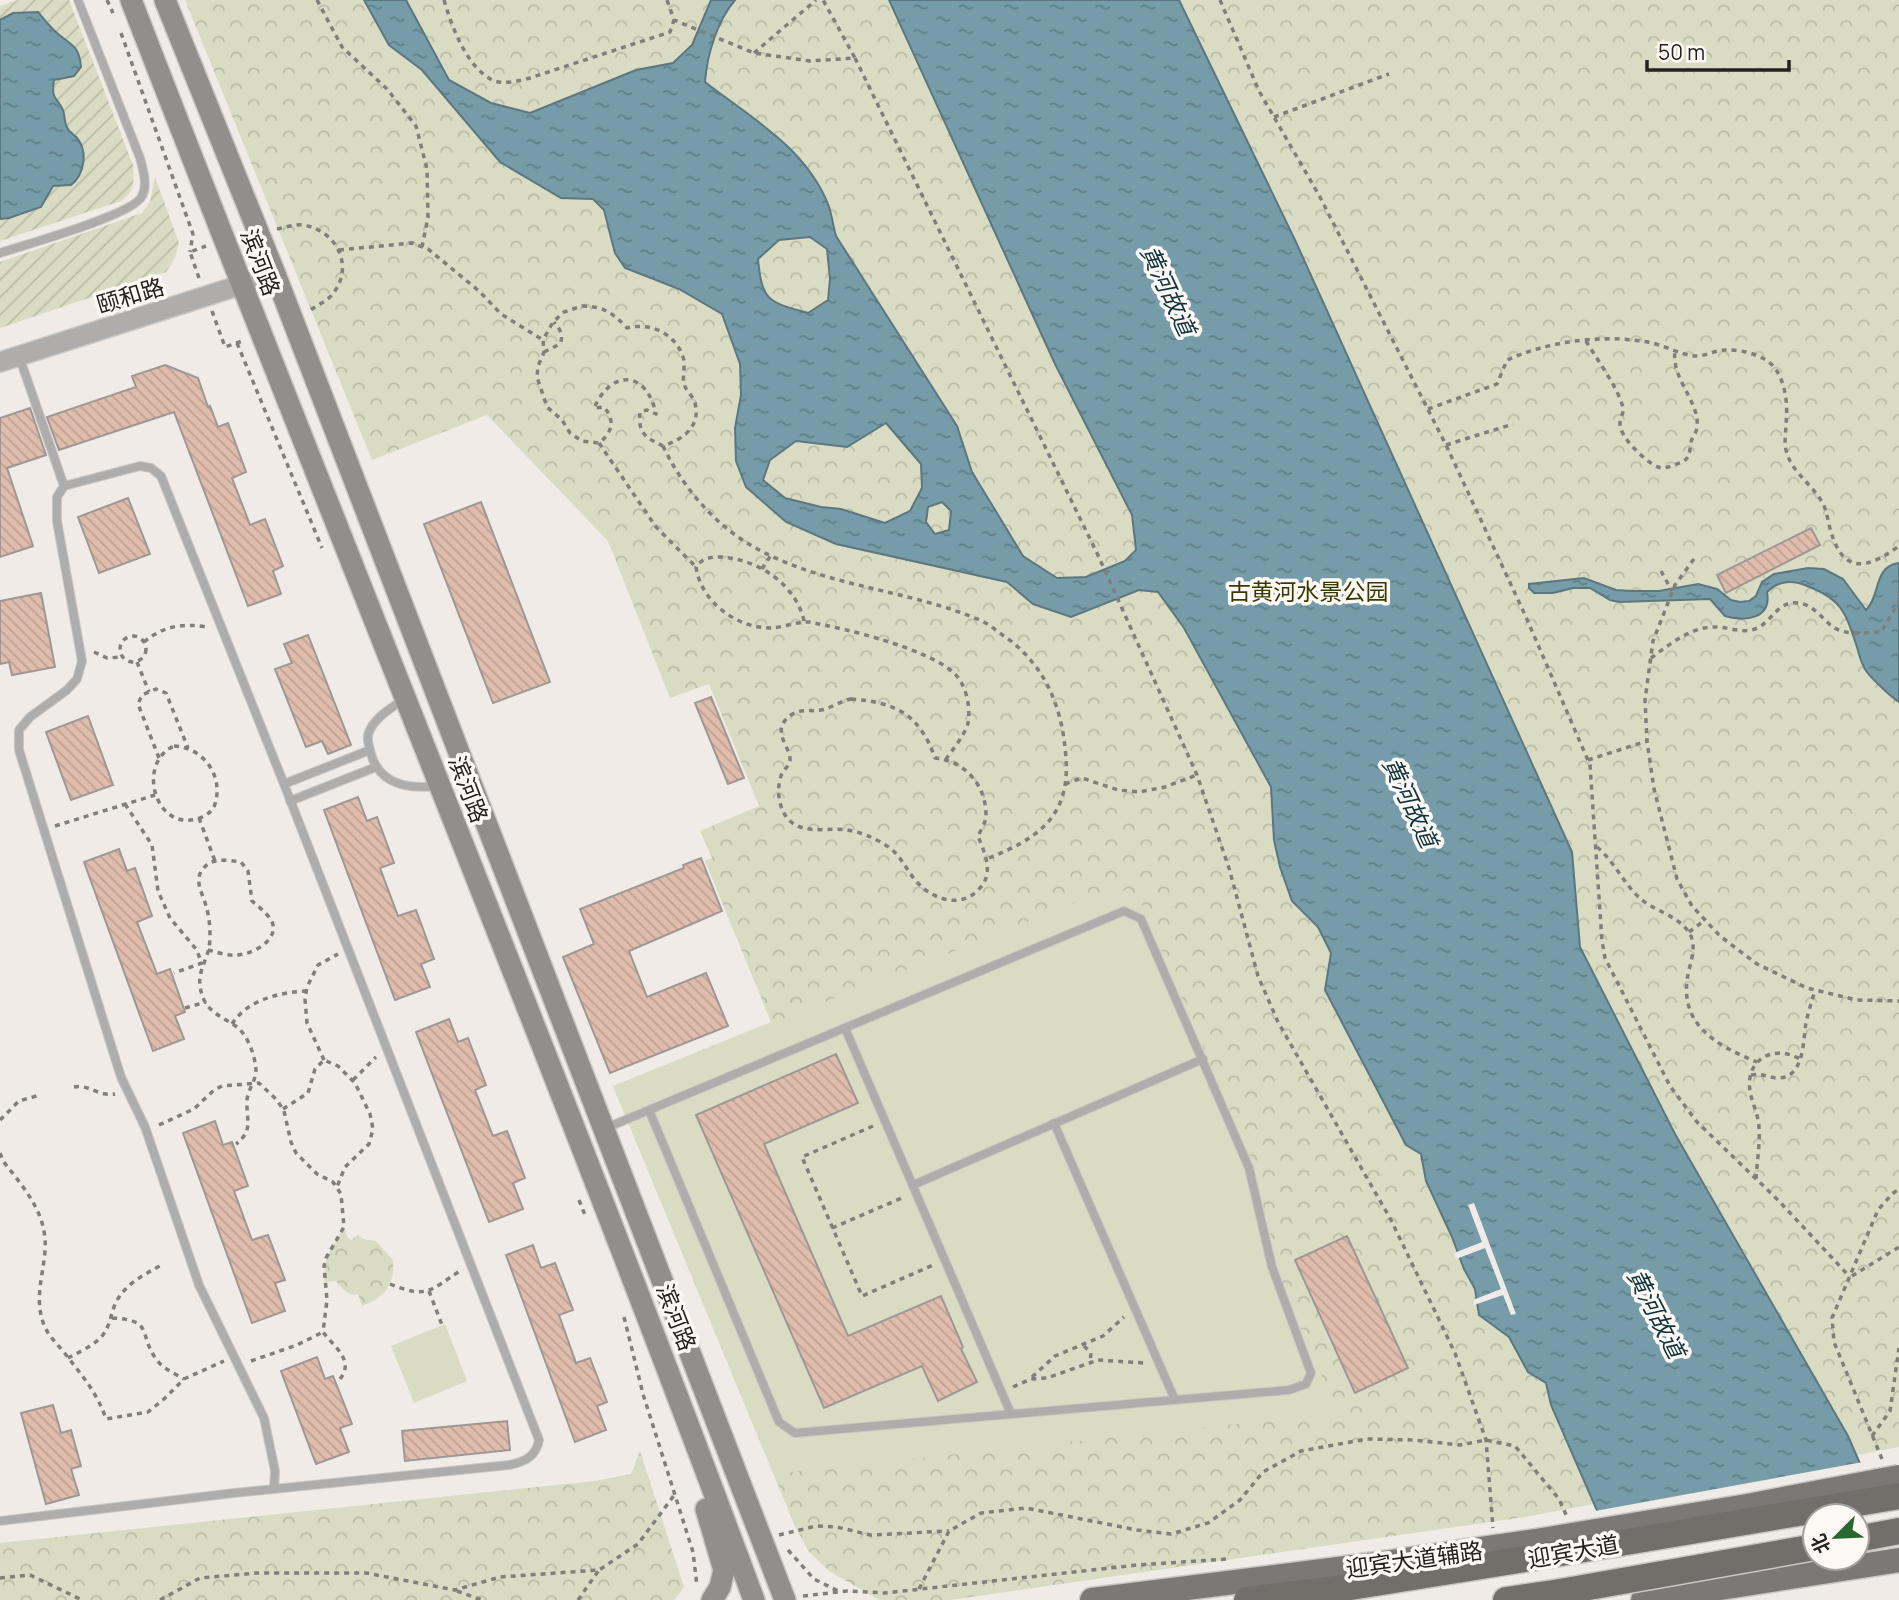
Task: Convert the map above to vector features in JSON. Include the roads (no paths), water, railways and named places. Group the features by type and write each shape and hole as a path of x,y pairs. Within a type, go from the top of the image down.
{"highway":[{"name":"迎宾大道","path":"1247,1600 1344,1588 1899,1496"},
{"path":"1871,1536 1899,1531"},
{"path":"1871,1549 1899,1547"},
{"name":"迎宾大道","path":"1506,1600 1801,1549"},
{"path":"1747,1559 1801,1555"}],"main road":[{"name":"滨河路","path":"131,0 624,1254 754,1600"},
{"name":"滨河路","path":"165,0 275,274 771,1565 795,1599"},
{"path":"624,1254 689,1449 724,1570 720,1587 704,1596"},
{"name":"迎宾大道辅路","path":"1092,1600 1398,1562 1536,1541 1747,1506 1891,1468"},
{"path":"1643,1600 1899,1560"}],"street":[{"name":"颐和路","path":"9,359 275,274"}],"lane":[{"path":"0,253 115,215 137,204 143,196 145,183 140,158 78,0"},
{"path":"9,359 64,486"},
{"path":"0,1521 509,1465 523,1462 532,1456 537,1447 537,1431 161,476 152,468 140,466 64,486 57,497 57,521 82,661 76,679 67,690 30,717 19,730 19,750 121,1077 146,1130 199,1285 264,1418 275,1471 274,1489"},
{"path":"406,699 386,712 368,735 376,767 393,783 406,786 440,786"},
{"path":"284,784 370,750"},
{"path":"290,801 376,767"},
{"path":"603,1129 1124,911 1141,919 1249,1168 1272,1267 1311,1373 1306,1384 1289,1390 795,1433 779,1422 649,1110"},
{"path":"845,1028 1011,1414"},
{"path":"914,1189 1054,1123 1203,1059"},
{"path":"1054,1123 1175,1400"}],"water":[{"name":"黄河故道","path":"364,0 406,0 449,80 491,103 530,113 636,70 673,63 692,45 711,0 735,0 714,39 705,82 775,135 806,166 829,208 836,236 957,426 972,472 1023,556 1057,578 1086,577 1125,561 1136,550 1132,515 1055,364 889,0 1179,0 1295,240 1572,852 1580,947 1675,1134 1848,1436 1899,1553 1899,1600 1636,1600 1551,1405 1546,1383 1528,1372 1509,1337 1479,1315 1475,1289 1426,1181 1421,1154 1406,1145 1325,990 1331,953 1318,927 1292,901 1274,840 1271,787 1184,628 1158,592 1139,590 1071,617 1033,604 1007,582 836,544 786,522 746,487 736,461 735,428 741,395 740,364 722,314 679,289 625,268 615,253 604,210 593,199 561,198 500,162 422,70 389,45","holes":["810,237 827,249 830,279 828,300 808,313 784,306 770,298 762,284 758,259 779,240","886,423 921,464 922,488 910,511 885,523 841,509 785,498 763,480 770,460 796,441 847,447","942,502 951,511 949,530 935,534 926,522 928,507"]},
{"path":"38,12 79,54 81,67 74,76 54,80 53,91 63,110 68,129 81,145 84,157 82,170 71,185 53,186 41,207 0,219 0,20 13,13"},
{"path":"1899,563 1899,702 1865,670 1840,607 1825,595 1802,584 1788,582 1775,586 1767,592 1765,608 1761,613 1741,619 1725,616 1710,599 1619,602 1610,600 1590,588 1534,593 1529,588 1529,584 1584,578 1616,590 1632,591 1659,591 1698,584 1717,589 1731,600 1740,602 1749,601 1756,596 1762,582 1774,574 1808,568 1824,569 1843,579 1866,610 1874,597 1881,575 1891,565"}],"park label":[{"name":"古黄河水景公园","path":"1308,591"}]}
